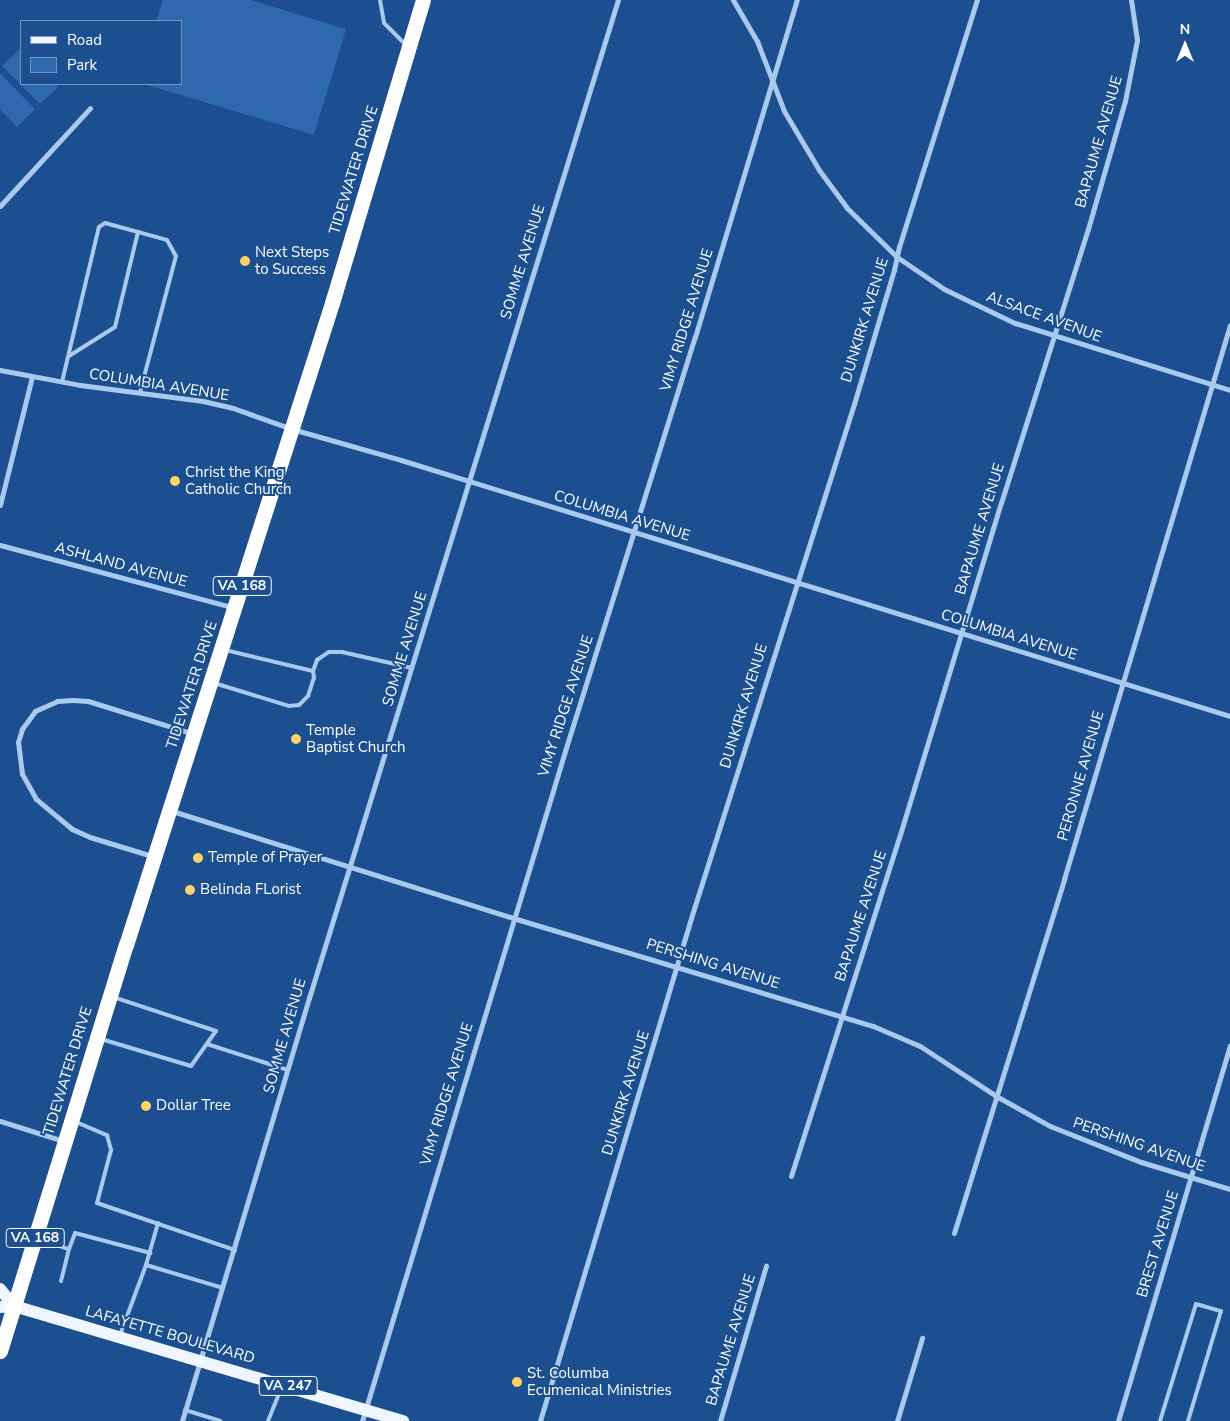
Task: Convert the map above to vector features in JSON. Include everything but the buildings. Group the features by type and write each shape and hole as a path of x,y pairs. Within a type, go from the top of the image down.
{"highway":[{"name":"TIDEWATER DRIVE","path":"0,1351 7,1306 36,1237 110,996 292,429 423,0"}],"main road":[{"path":"0,1289 7,1306"},
{"name":"LAFAYETTE BOULEVARD","path":"7,1306 282,1385 364,1415 403,1421"}],"street":[{"name":"SOMME AVENUE","path":"182,1421 288,1070 618,0"},
{"name":"ALSACE AVENUE","path":"733,0 757,41 791,124 819,170 847,208 897,257 944,289 983,309 1054,336 1230,390"},
{"name":"VIMY RIDGE AVENUE","path":"364,1415 513,918 797,0"},
{"name":"DUNKIRK AVENUE","path":"540,1421 677,966 977,0"},
{"name":"BAPAUME AVENUE","path":"791,1176 1091,220 1131,79 1137,40 1132,0"},
{"path":"0,206 90,108"},
{"name":"PERONNE AVENUE","path":"954,1233 1230,325"},
{"name":"COLUMBIA AVENUE","path":"0,370 62,382 203,401 233,408 292,429 469,481 1230,716"},
{"path":"0,505 32,377"},
{"name":"ASHLAND AVENUE","path":"0,545 235,608"},
{"path":"155,856 90,837 72,829 36,799 22,774 18,742 22,729 35,711 57,702 73,700 88,701 195,734"},
{"name":"PERSHING AVENUE","path":"169,810 513,918 873,1026 920,1046 996,1096 1050,1126 1102,1148 1230,1189"},
{"name":"BREST AVENUE","path":"1118,1421 1230,1045"},
{"path":"0,1121 65,1141"},
{"name":"BAPAUME AVENUE","path":"720,1421 766,1266"},
{"path":"897,1421 922,1338"}],"lane":[{"path":"380,0 384,22 409,48"},
{"path":"62,382 99,227 105,223 167,240 176,256 140,392"},
{"path":"68,357 115,328 138,232"},
{"path":"222,649 313,671"},
{"path":"212,682 289,706 299,705 308,696 314,678 313,671 316,660 329,652 342,652 412,668"},
{"path":"97,1038 191,1066 216,1030 110,996"},
{"path":"207,1044 288,1070"},
{"path":"71,1120 107,1135 111,1150 98,1203 235,1250"},
{"path":"119,1337 146,1265 158,1223"},
{"path":"61,1280 75,1233 150,1253"},
{"path":"36,1237 69,1249"},
{"path":"146,1265 223,1288"},
{"path":"1160,1421 1196,1304 1221,1312 1188,1421"},
{"path":"268,1421 282,1385"},
{"path":"185,1410 220,1421"}],"green space":[{"path":"163,0 251,0 346,29 314,135 147,85 182,85 182,20 156,20"},
{"path":"20,49 20,84 2,66"},
{"path":"0,73 35,109 17,127 0,109"},
{"path":"21,85 55,85 58,87 40,104"}],"place":[{"name":"Next Steps to Success","path":"245,261"},
{"name":"Christ the King Catholic Church","path":"175,481"},
{"name":"Temple Baptist Church","path":"296,739"},
{"name":"Temple of Prayer","path":"198,858"},
{"name":"Belinda FLorist","path":"190,890"},
{"name":"Dollar Tree","path":"146,1106"},
{"name":"St. Columba Ecumenical Ministries","path":"517,1382"}]}
